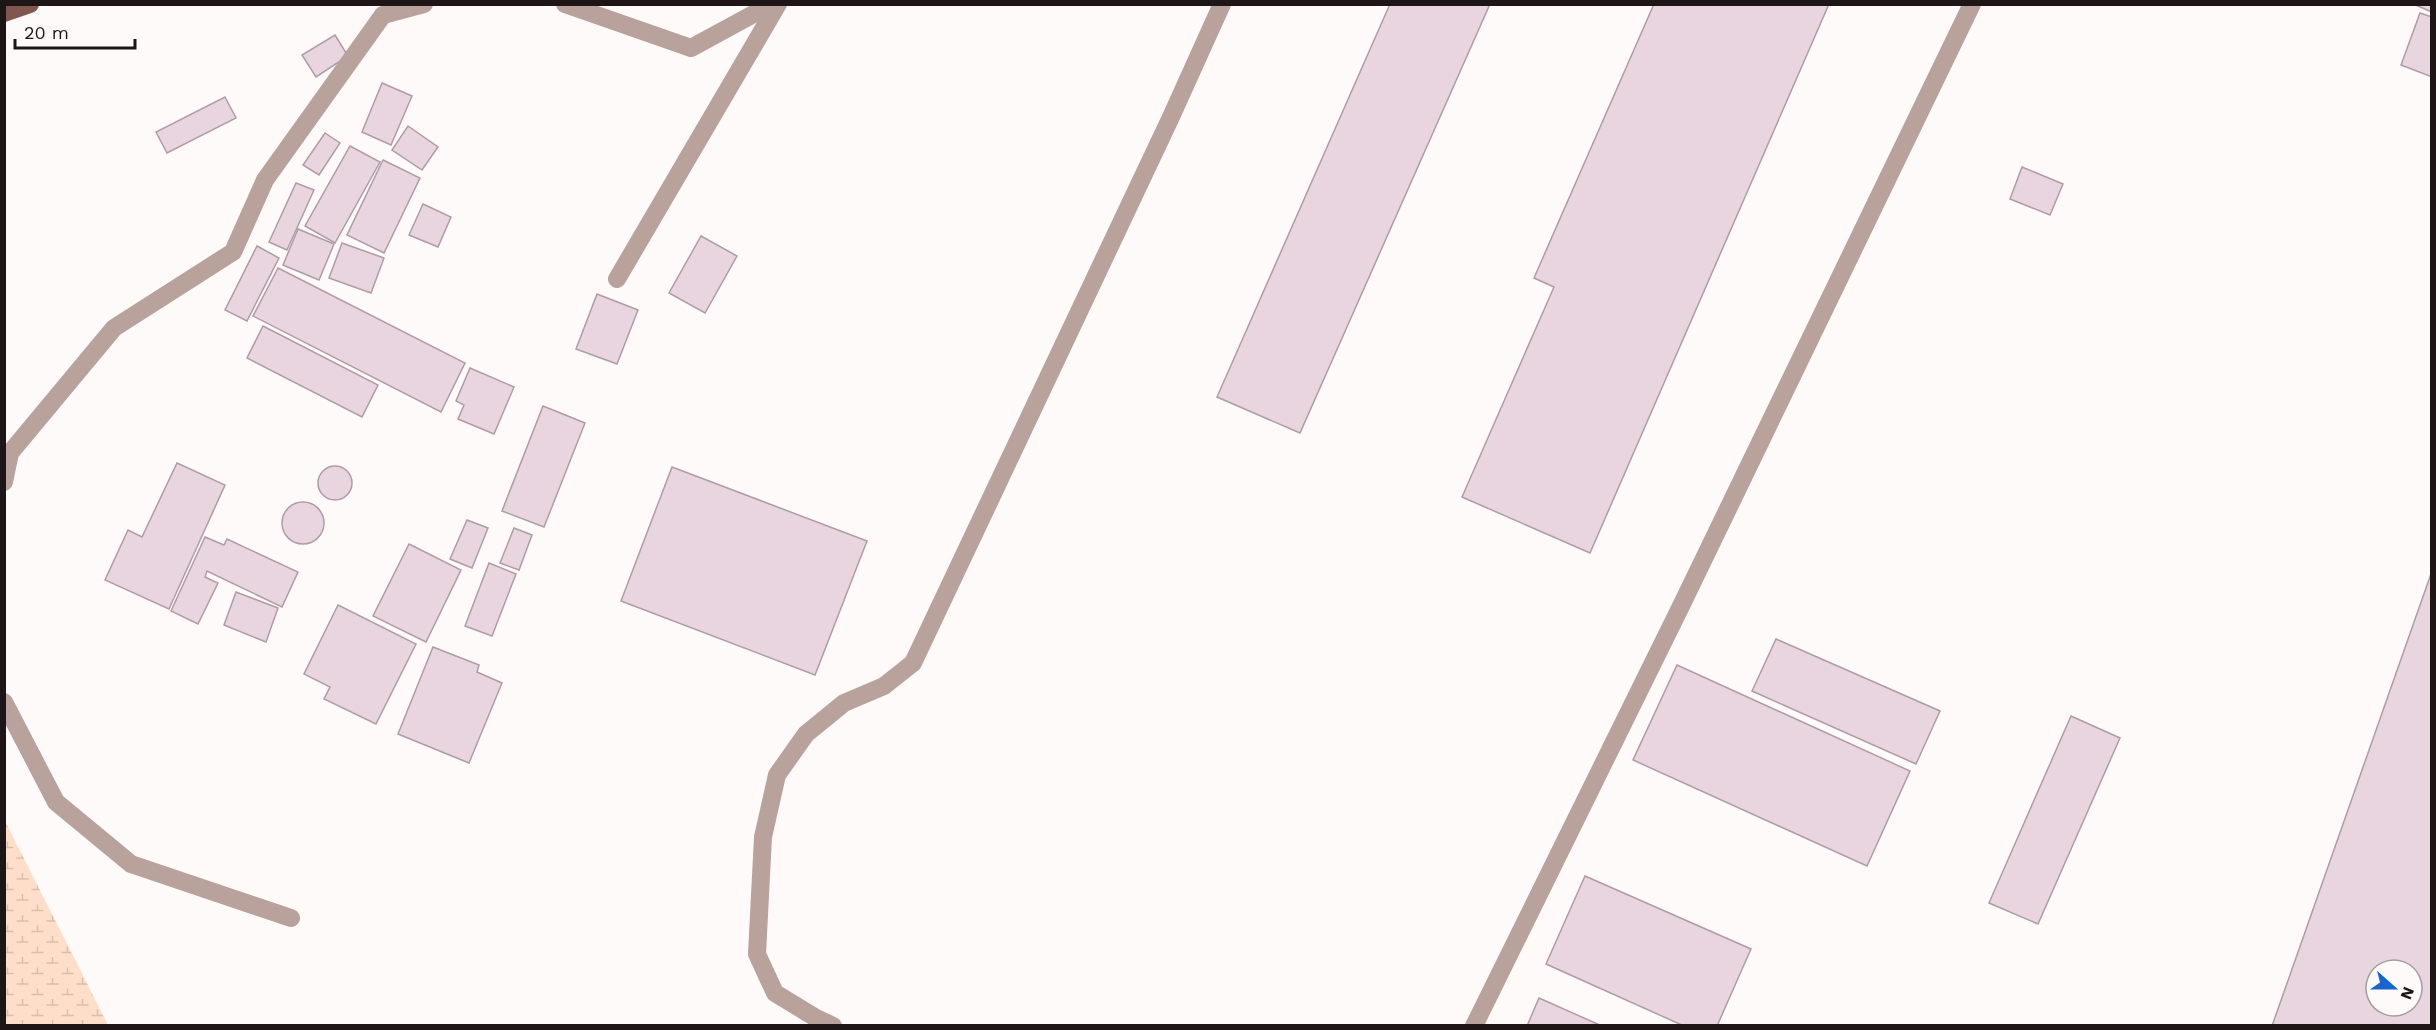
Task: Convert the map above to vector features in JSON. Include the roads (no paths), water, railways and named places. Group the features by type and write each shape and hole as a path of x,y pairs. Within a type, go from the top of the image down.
{"main road":[{"path":"4,14 30,4"}],"lane":[{"path":"4,482 10,453 114,328 233,252 265,180 383,15 424,4"},
{"path":"565,4 691,48 772,4"},
{"path":"617,279 778,4"},
{"path":"833,1026 776,993 756,954 763,837 777,775 806,734 844,703 884,686 913,663 1222,4"},
{"path":"1474,1026 1683,602 1972,4"},
{"path":"4,702 56,802 131,864 291,918"}]}
